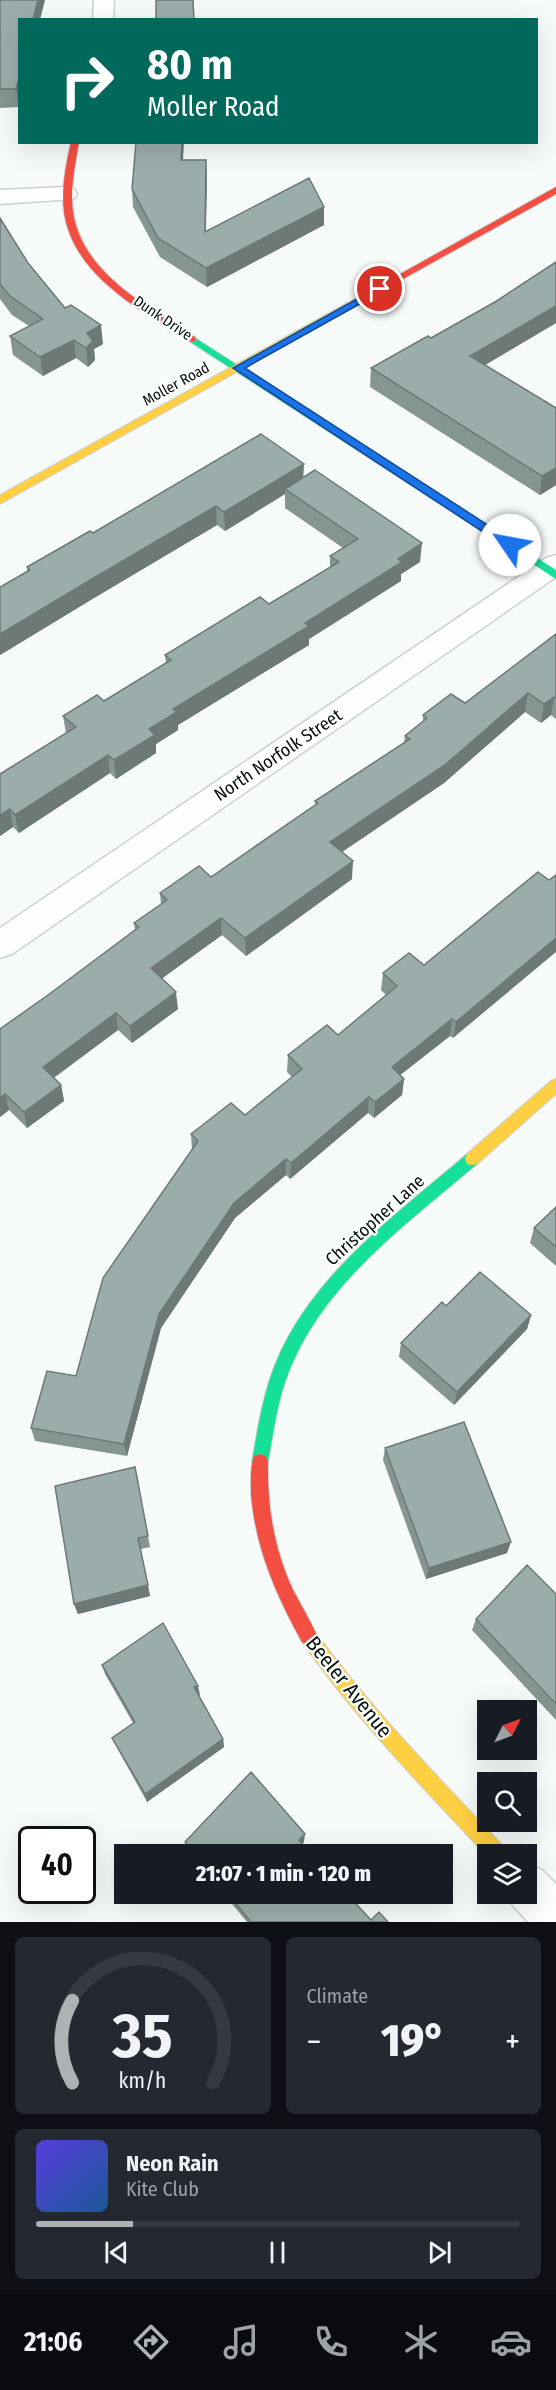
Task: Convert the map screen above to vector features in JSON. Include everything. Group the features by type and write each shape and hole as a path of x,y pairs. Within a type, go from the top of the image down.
{"street":[{"path":"102,18 104,0"},
{"name":"Dunk Drive","path":"75,144 66,194 70,225 75,237 101,272 128,294 238,368 553,570"},
{"name":"Moller Road","path":"0,500 556,190"},
{"path":"0,197 66,194"},
{"name":"North Norfolk Street","path":"0,945 553,570"},
{"name":"Christopher Lane","path":"265,1416 286,1351 322,1294 353,1263 556,1084"},
{"name":"Beeler Avenue","path":"265,1416 259,1462 264,1520 277,1575 296,1619 321,1658 352,1697 488,1844"},
{"path":"537,1898 556,1918"}],"building":[{"path":"0,0 38,0 34,18 18,18 18,82 16,89 0,89"},
{"path":"156,0 193,0 194,18 156,18"},
{"path":"136,144 182,144 181,160 206,160 205,232 309,178 324,207 206,268 158,238 132,189"},
{"path":"0,218 28,263 65,308 71,305 101,325 87,333 93,341 86,348 74,340 40,357 10,336 43,319 10,296 0,284"},
{"path":"556,262 556,306 470,356 556,408 556,468 542,476 371,368 495,302"},
{"path":"261,434 304,464 224,512 216,506 0,634 0,587 30,570 27,567 90,531 93,533"},
{"path":"315,470 422,543 398,559 402,562 305,623 309,626 173,709 177,712 149,729 155,735 114,760 108,755 15,815 10,809 0,815 0,774 76,727 63,716 97,695 104,701 171,660 165,655 260,597 269,604 339,562 330,556 358,539 285,489"},
{"path":"556,634 556,698 544,704 528,693 446,764 330,842 353,861 245,938 221,918 151,968 176,992 130,1026 116,1013 43,1067 61,1085 24,1112 5,1094 0,1098 0,1029 139,927 134,923 167,900 160,893 199,866 211,877 318,803 315,801 410,739 405,736 427,718 423,715 451,694 465,703"},
{"path":"538,872 549,880 556,875 556,938 456,1022 452,1019 392,1067 404,1079 375,1102 369,1097 291,1163 286,1159 234,1203 159,1314 124,1444 31,1428 47,1371 76,1376 103,1278 198,1141 191,1134 231,1103 245,1115 302,1069 288,1055 327,1025 338,1035 397,986 383,973 409,953 424,965"},
{"path":"556,1207 556,1247 534,1228"},
{"path":"480,1272 531,1315 457,1392 401,1343 442,1302 446,1306"},
{"path":"464,1422 511,1542 429,1568 385,1448"},
{"path":"135,1467 148,1536 138,1538 148,1585 74,1604 55,1486"},
{"path":"527,1565 556,1594 556,1704 476,1619"},
{"path":"163,1623 198,1686 194,1687 223,1739 145,1794 112,1738 135,1722 102,1665"},
{"path":"251,1772 305,1834 299,1840 302,1844 187,1844 185,1842"},
{"path":"236,1904 356,1904 371,1920 379,1912 388,1922 251,1922"}],"traffic: fast":[{"path":"192,339 556,575"},
{"path":"260,1462 269,1408 284,1362 305,1323 331,1288 362,1255 472,1159"}],"traffic: slow":[{"path":"0,500 398,278"},
{"path":"472,1159 556,1085"},
{"path":"308,1636 337,1677 366,1712 488,1844"}],"traffic: jam":[{"path":"75,144 68,181 68,210 77,240 102,275 119,290 192,339"},
{"path":"398,278 556,190"},
{"path":"260,1462 259,1485 264,1531 278,1574 308,1636"}],"route":[{"path":"380,289 238,368 510,545"}]}
